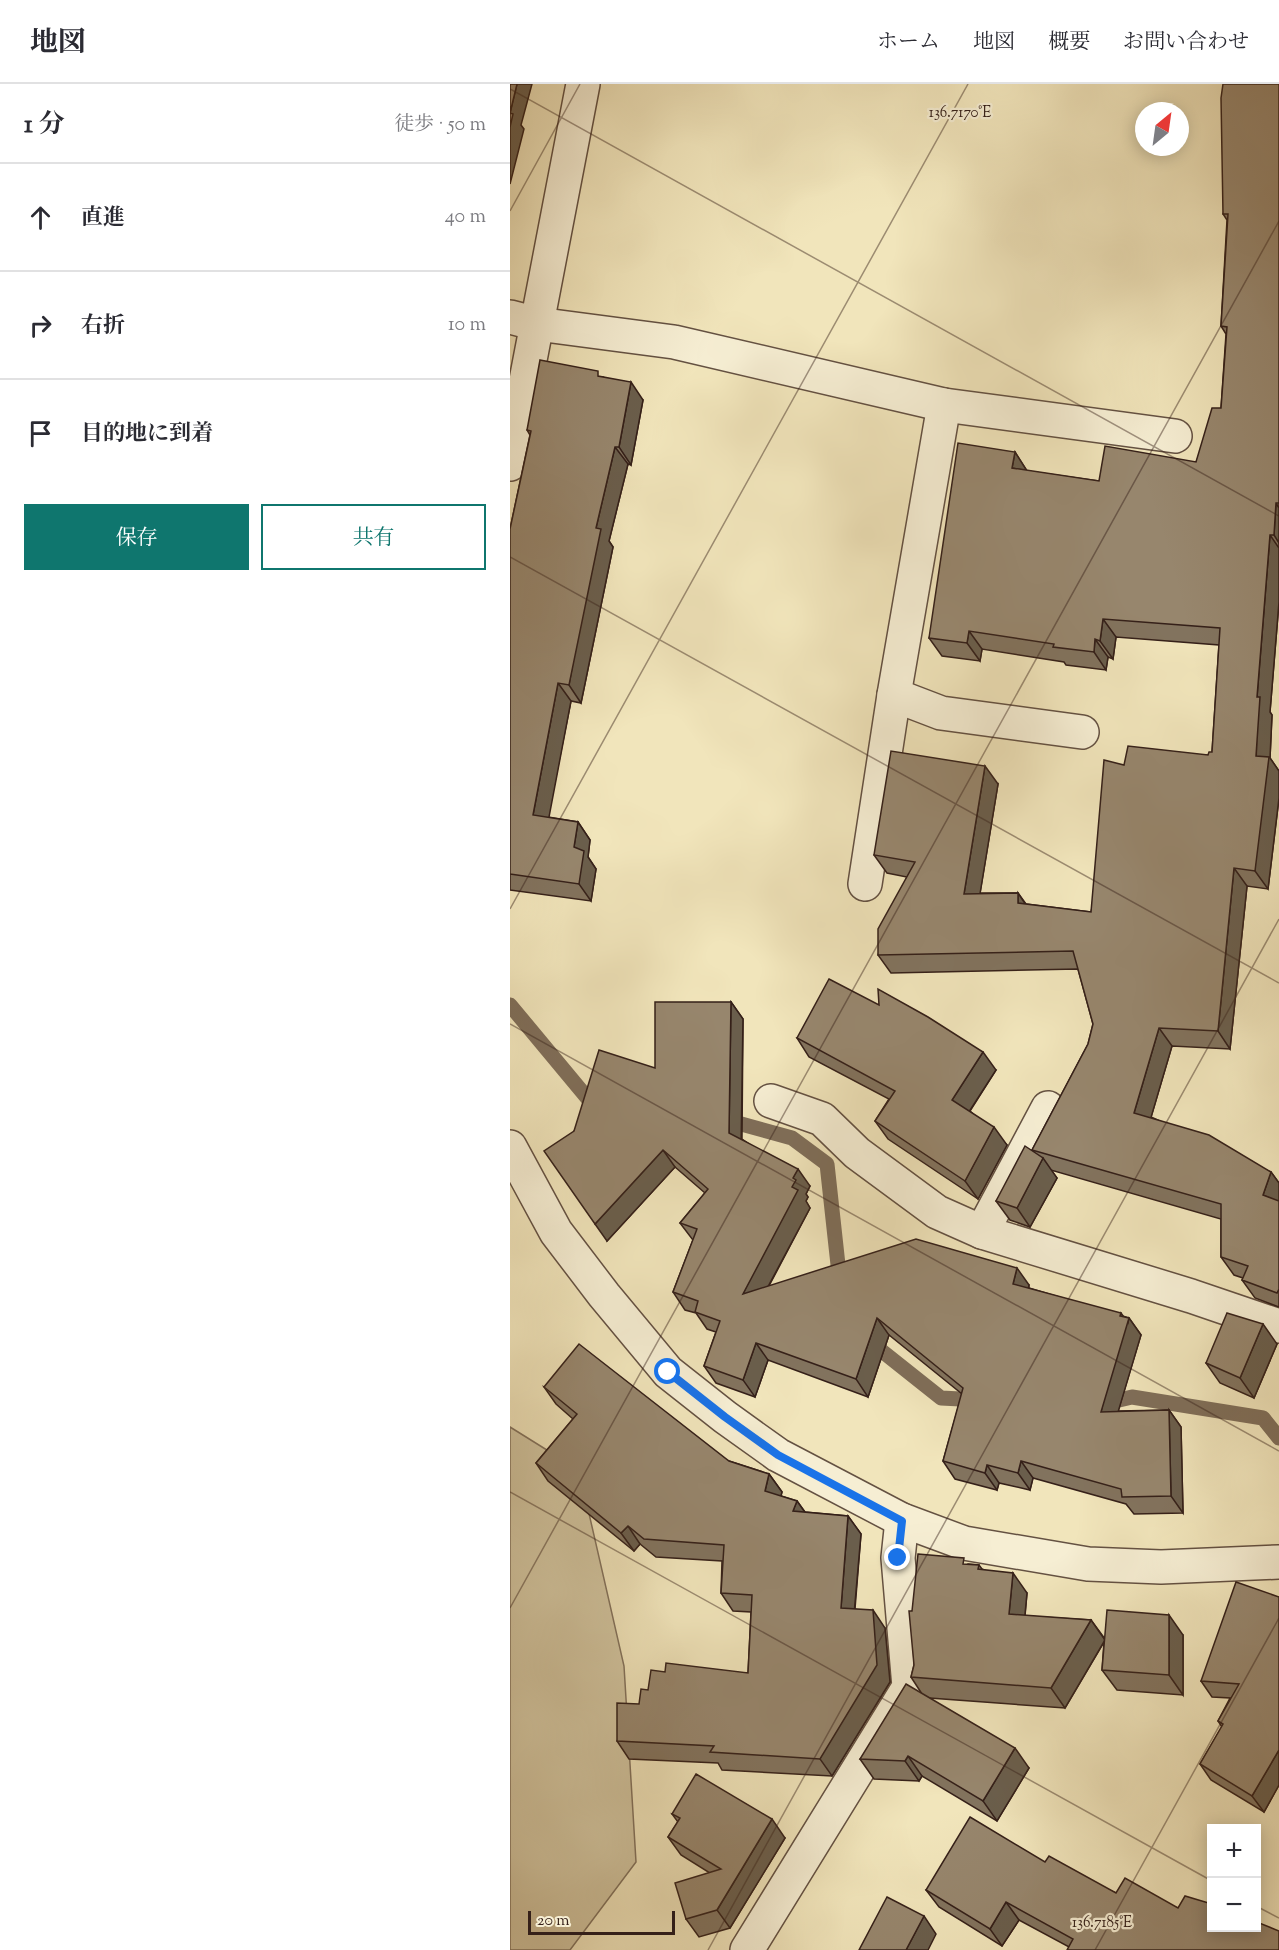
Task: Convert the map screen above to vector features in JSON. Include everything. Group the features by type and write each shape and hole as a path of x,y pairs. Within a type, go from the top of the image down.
{"street":[{"path":"510,464 523,320 583,84"},
{"path":"523,320 674,342 945,405 1175,436"},
{"path":"865,884 894,695 945,405"},
{"path":"894,695 941,713 1082,732"},
{"path":"771,1101 822,1119 857,1153 937,1212 982,1232 1191,1296 1279,1326"},
{"path":"982,1232 1048,1108"},
{"path":"510,1147 556,1232 604,1295 668,1372 778,1455 902,1521 964,1543 1088,1564 1161,1567 1279,1563"},
{"path":"747,1950 909,1687 898,1558 902,1521"}],"shaded area":[{"path":"510,1427 579,1470 624,1666 636,1862 570,1950 510,1950"}],"building":[{"path":"510,84 517,84 510,113"},
{"path":"1223,84 1279,84 1279,503 1276,503 1274,535 1270,535 1257,697 1260,697 1256,756 1269,757 1255,871 1234,868 1218,1031 1159,1028 1134,1113 1209,1135 1271,1172 1263,1195 1279,1201 1279,1289 1277,1293 1242,1280 1248,1266 1221,1257 1221,1204 1032,1150 1088,1044 1093,1024 1073,951 878,955 878,929 915,862 874,855 891,751 985,766 964,894 1018,893 1018,903 1091,912 1104,760 1124,765 1128,746 1208,755 1212,752 1220,628 1103,619 1100,641 1095,639 1094,652 1053,647 1054,644 969,631 967,643 929,638 958,443 1015,452 1012,468 1099,481 1105,446 1196,462 1212,408 1221,408 1227,327 1221,326 1228,214 1223,214 1221,98"},
{"path":"540,360 598,371 598,376 631,382 619,447 615,447 596,528 601,529 569,685 558,683 533,815 578,822 574,847 584,851 579,884 510,874 510,529 531,431 527,430"},
{"path":"829,979 879,1005 878,989 983,1052 952,1100 994,1127 965,1181 875,1121 895,1091 797,1038"},
{"path":"655,1002 731,1002 729,1133 798,1169 793,1178 796,1180 792,1187 798,1190 743,1294 916,1239 1017,1268 1013,1284 1121,1313 1120,1316 1129,1318 1101,1412 1169,1410 1171,1496 1122,1497 1121,1489 1021,1461 1018,1473 987,1465 985,1473 943,1461 963,1388 877,1318 856,1379 756,1343 743,1380 704,1366 720,1321 695,1312 698,1301 673,1292 697,1229 680,1223 708,1189 663,1150 595,1224 544,1151 574,1131 599,1050 655,1068"},
{"path":"1025,1146 1043,1158 1017,1208 996,1201"},
{"path":"1227,1313 1263,1324 1240,1378 1206,1363"},
{"path":"579,1344 729,1461 769,1474 765,1491 797,1501 793,1511 848,1516 841,1608 873,1610 877,1665 820,1759 710,1752 714,1746 617,1741 617,1703 639,1704 641,1689 648,1690 651,1670 665,1672 666,1663 748,1673 752,1595 721,1593 724,1545 644,1539 628,1526 621,1533 536,1463 577,1414 544,1387"},
{"path":"918,1554 964,1558 963,1564 979,1565 978,1569 1013,1573 1009,1614 1091,1620 1051,1688 911,1677 914,1665 909,1611 912,1611"},
{"path":"1236,1582 1279,1597 1279,1750 1252,1796 1200,1764 1223,1724 1218,1721 1239,1684 1201,1681"},
{"path":"1107,1610 1169,1615 1169,1675 1102,1670"},
{"path":"906,1684 1015,1748 983,1801 908,1756 905,1761 860,1759"},
{"path":"696,1774 772,1819 717,1910 686,1919 675,1883 721,1869 668,1837 680,1818 672,1814"},
{"path":"970,1817 1045,1862 1049,1856 1116,1893 1125,1878 1178,1908 1185,1896 1207,1903 1207,1932 1261,1932 1261,1924 1279,1931 1279,1950 1067,1950 1073,1939 1006,1902 990,1929 926,1890"},
{"path":"887,1897 924,1916 906,1950 859,1950"}],"waterway":[{"path":"510,1005 589,1100 604,1104"},
{"path":"724,1123 734,1122 792,1138 827,1164 840,1283"},
{"path":"868,1340 941,1398 980,1400"},
{"path":"1102,1404 1132,1397 1263,1418 1279,1438"}],"route":[{"path":"668,1372 778,1455 902,1521 898,1558"}]}
